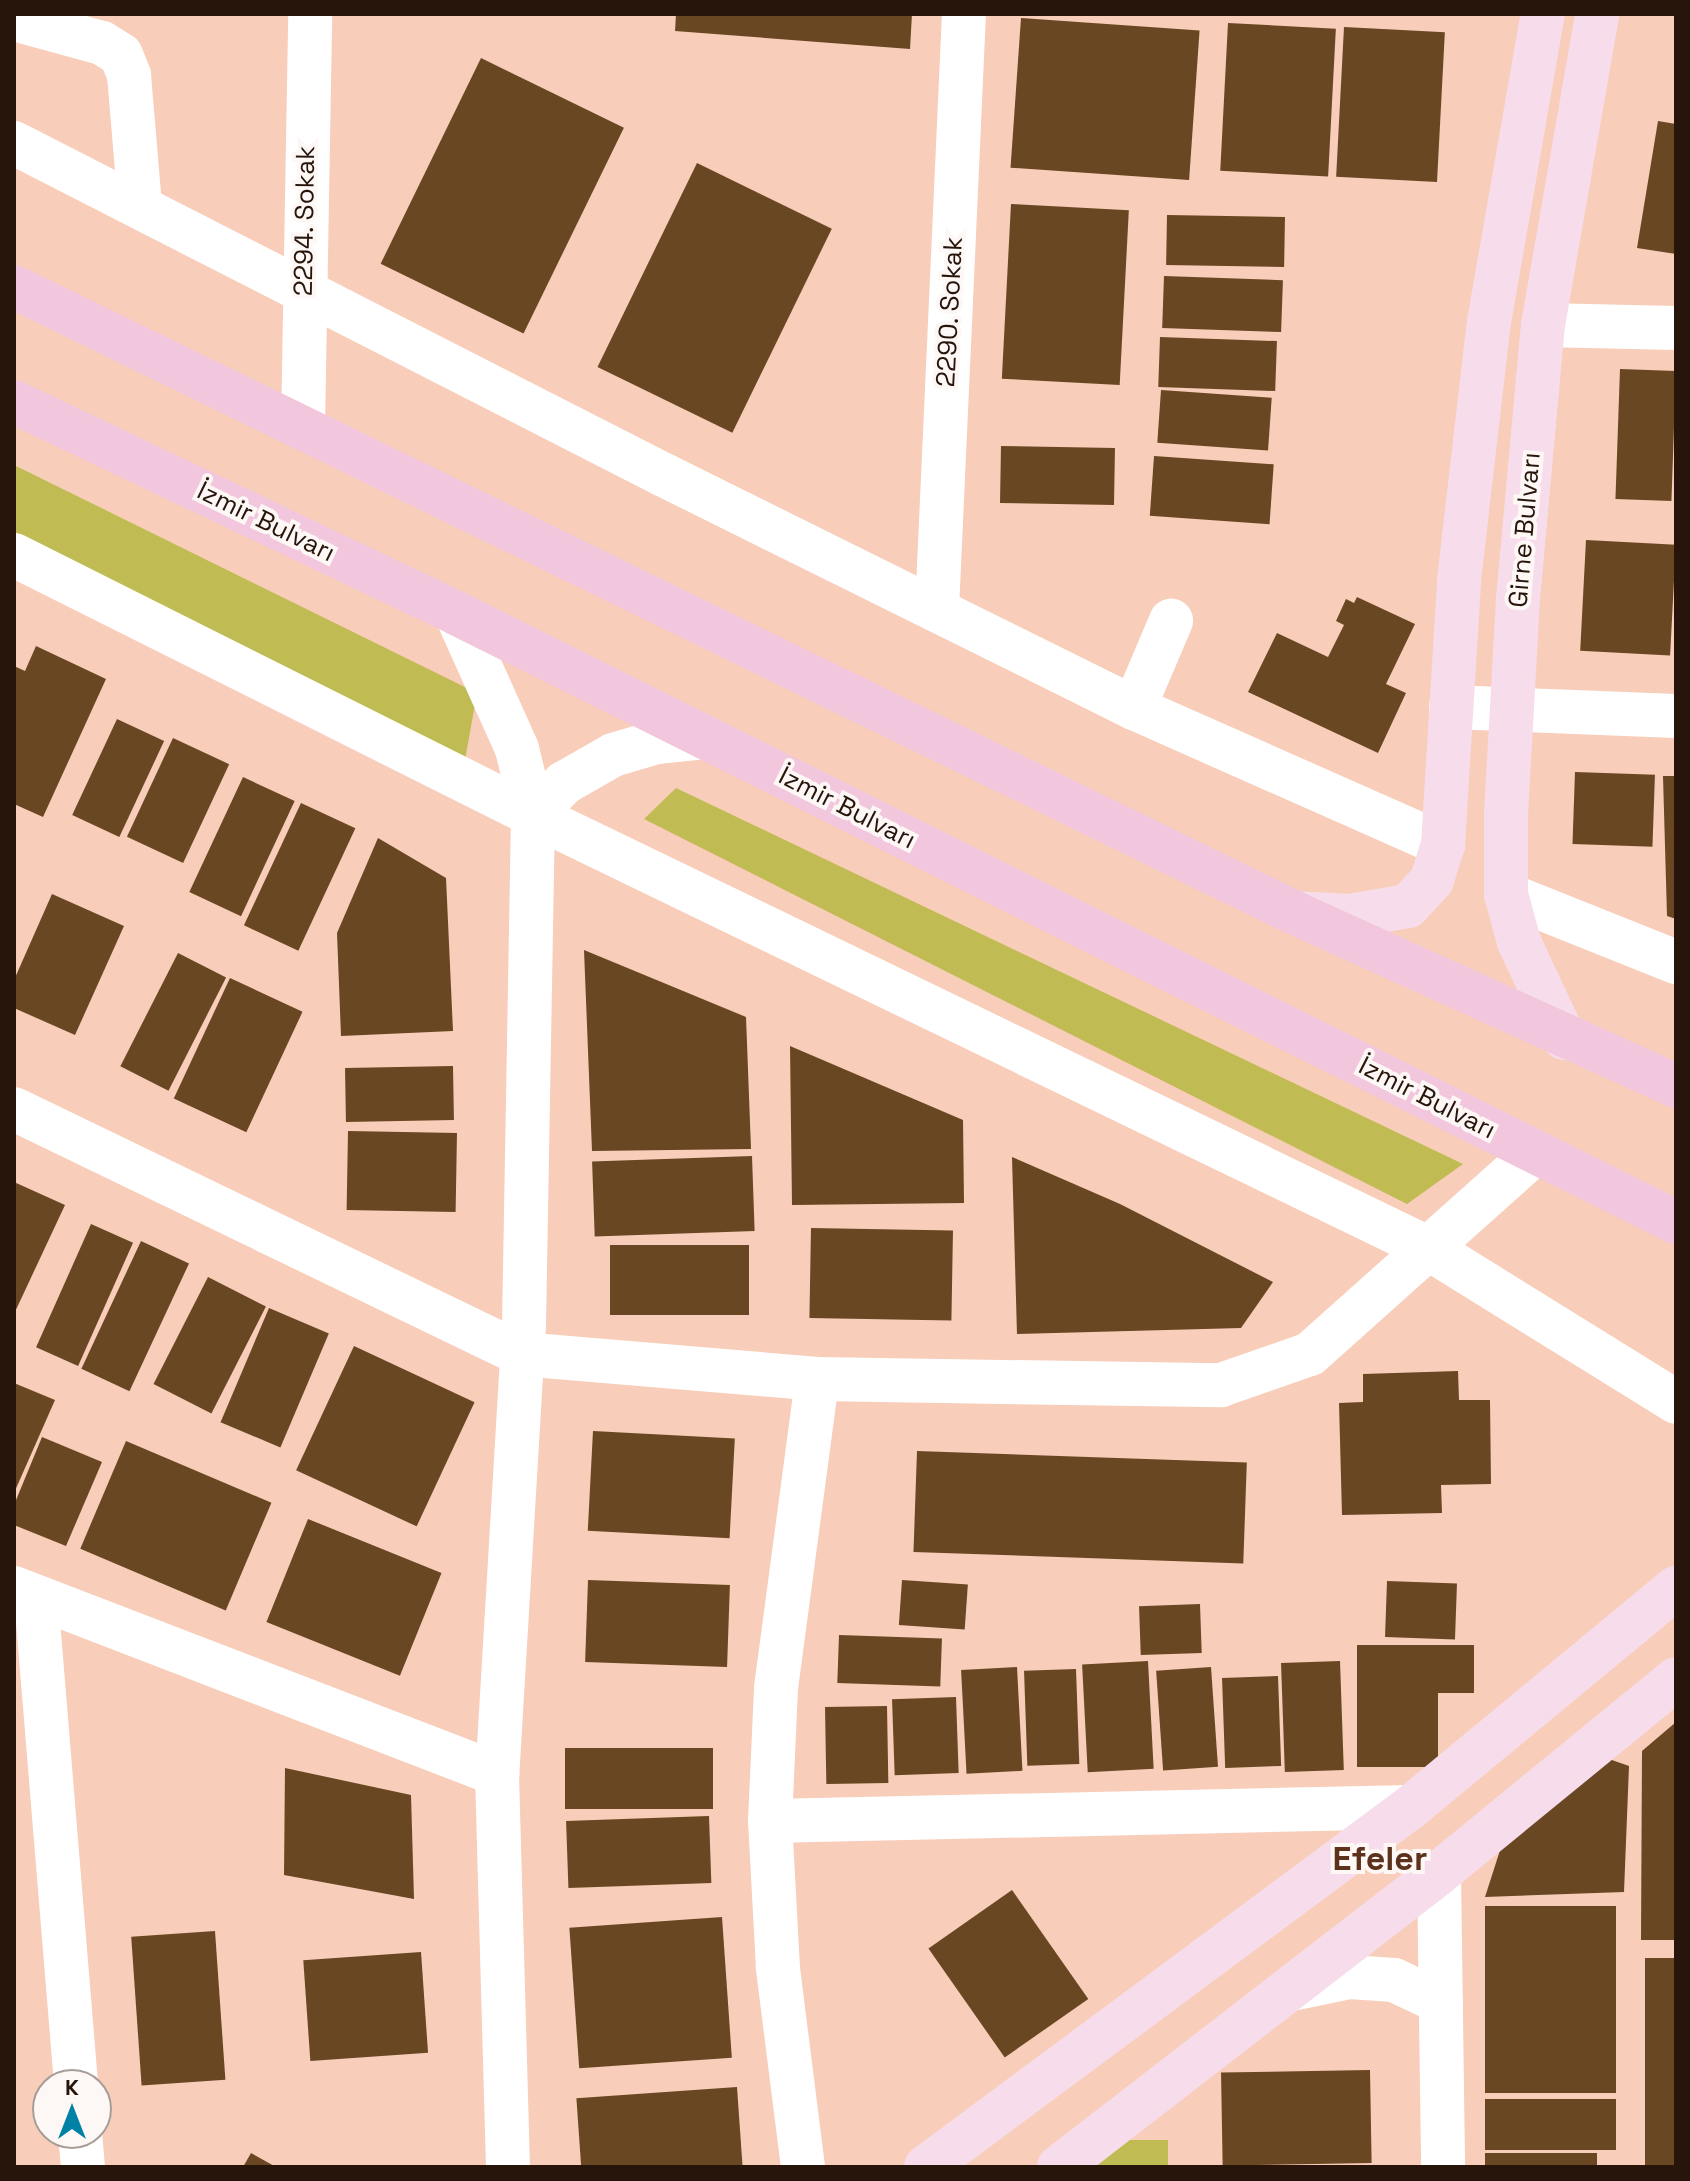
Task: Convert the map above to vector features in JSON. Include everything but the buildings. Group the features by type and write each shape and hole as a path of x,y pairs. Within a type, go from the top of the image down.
{"highway":[{"path":"14,287 1295,913 1564,1038 1676,1086"},
{"name":"İzmir Bulvarı","path":"14,402 456,613 1676,1222"}],"main road":[{"path":"1295,913 1349,916 1408,906 1432,880 1443,845 1459,580 1489,322 1543,14"},
{"name":"Girne Bulvarı","path":"1564,1038 1519,942 1506,894 1506,814 1511,710 1543,325 1597,14"},
{"path":"926,2167 1411,1807 1676,1588"},
{"path":"1059,2167 1439,1873 1676,1679"}],"street":[{"name":"2294. Sokak","path":"303,428 310,14"},
{"name":"2290. Sokak","path":"937,610 964,14"},
{"path":"14,19 102,43 121,55 129,75 140,207"},
{"path":"14,143 1134,708 1443,845"},
{"path":"1543,325 1676,328"},
{"path":"14,555 533,815 1428,1248 1676,1402"},
{"path":"456,613 517,749 533,815 521,1354 497,1774 508,2167"},
{"path":"1134,708 1171,621"},
{"path":"1451,707 1676,716"},
{"path":"533,815 564,783 613,755 657,742 705,737"},
{"path":"1506,894 1676,962"},
{"path":"14,1109 521,1354 817,1379 1221,1385 1310,1354 1536,1152"},
{"path":"803,2167 778,1968 770,1821 776,1688 817,1379"},
{"path":"74,2069 25,1592 497,1774"},
{"path":"770,1821 1411,1807"},
{"path":"1439,1873 1443,2167"},
{"path":"1292,1989 1350,1977 1394,1980 1441,2002"}],"shaded area":[{"path":"14,465 477,693 465,760 14,532"},
{"path":"676,788 1463,1164 1407,1204 644,819"},
{"path":"1115,2140 1168,2140 1168,2167 1081,2167"}],"district":[{"name":"Efeler","path":"1380,1859"}]}
